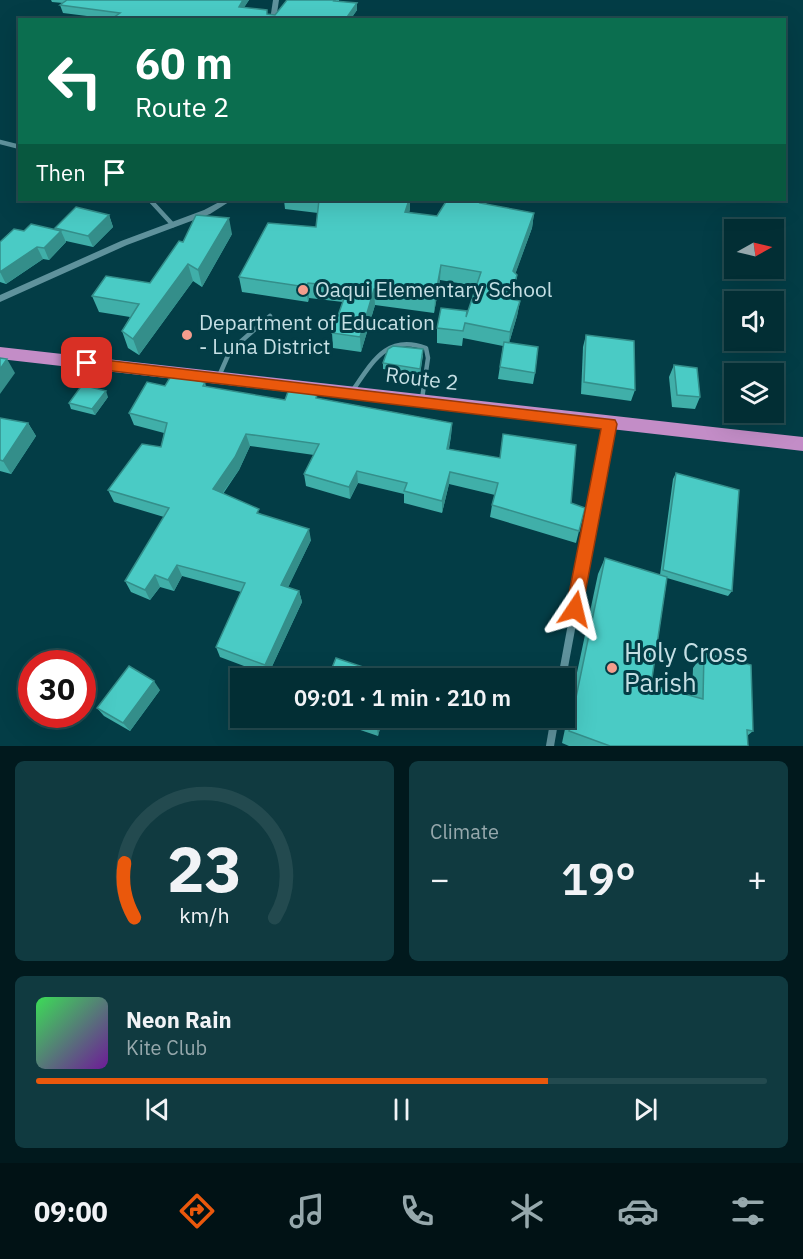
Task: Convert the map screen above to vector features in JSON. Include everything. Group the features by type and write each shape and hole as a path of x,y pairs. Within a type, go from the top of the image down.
{"highway":[{"name":"Route 2","path":"0,353 609,424 803,444"}],"street":[{"path":"273,18 276,0"},
{"path":"0,142 18,146"},
{"path":"151,201 173,225"},
{"path":"0,299 124,243 207,212 226,201"},
{"path":"564,668 609,424"},
{"path":"550,746 553,728"}],"lane":[{"path":"218,378 230,351 270,316"},
{"path":"351,393 380,352 392,345 417,344 426,348 428,358 421,402"}],"building":[{"path":"67,0 243,0 239,7 267,10 267,14 275,15 287,0 335,0 357,3 346,18 113,18 120,13 60,5"},
{"path":"319,201 409,201 405,212 437,216 446,201 481,201 480,203 534,213 513,271 517,275 510,299 520,301 510,332 465,323 463,331 437,328 441,308 467,311 466,317 481,272 441,265 435,298 374,289 360,337 332,333 348,287 308,283 306,287 239,277 268,223 316,227"},
{"path":"76,207 109,215 88,236 55,228"},
{"path":"196,215 229,218 198,270 188,264 133,339 122,331 139,304 92,296 106,276 150,283 179,241 183,242"},
{"path":"31,224 61,231 44,248 37,247 0,272 0,242 14,229 24,231"},
{"path":"586,335 634,341 635,390 584,382"},
{"path":"504,342 538,347 535,373 500,367"},
{"path":"393,346 423,349 420,369 383,363 388,349"},
{"path":"0,358 7,359 0,369"},
{"path":"674,365 697,368 700,397 677,395"},
{"path":"171,376 205,382 203,386 285,400 289,389 317,395 316,398 452,423 447,449 500,458 503,434 576,445 571,503 585,508 579,531 492,505 498,483 450,472 442,501 404,491 407,483 357,471 349,487 304,474 319,444 246,434 235,457 213,489 259,509 257,513 309,529 281,585 299,591 265,665 216,647 245,583 177,565 168,580 155,575 145,590 125,581 169,508 108,490 142,444 161,447 167,423 129,413 147,382 165,386"},
{"path":"82,385 106,391 92,409 69,403"},
{"path":"0,418 28,423 3,461 0,460"},
{"path":"676,473 739,490 732,591 663,570"},
{"path":"605,558 667,577 651,685 703,699 704,653 751,665 753,731 747,730 748,746 610,746 569,731 570,728 575,728 575,702"},
{"path":"336,658 366,668 332,668"},
{"path":"129,666 154,681 123,723 97,708"}],"place":[{"name":"Oaqui Elementary School","path":"303,290"},
{"name":"Department of Education - Luna District","path":"187,335"},
{"name":"Holy Cross Parish","path":"612,668"}],"route":[{"path":"87,363 609,424 575,609"}]}
